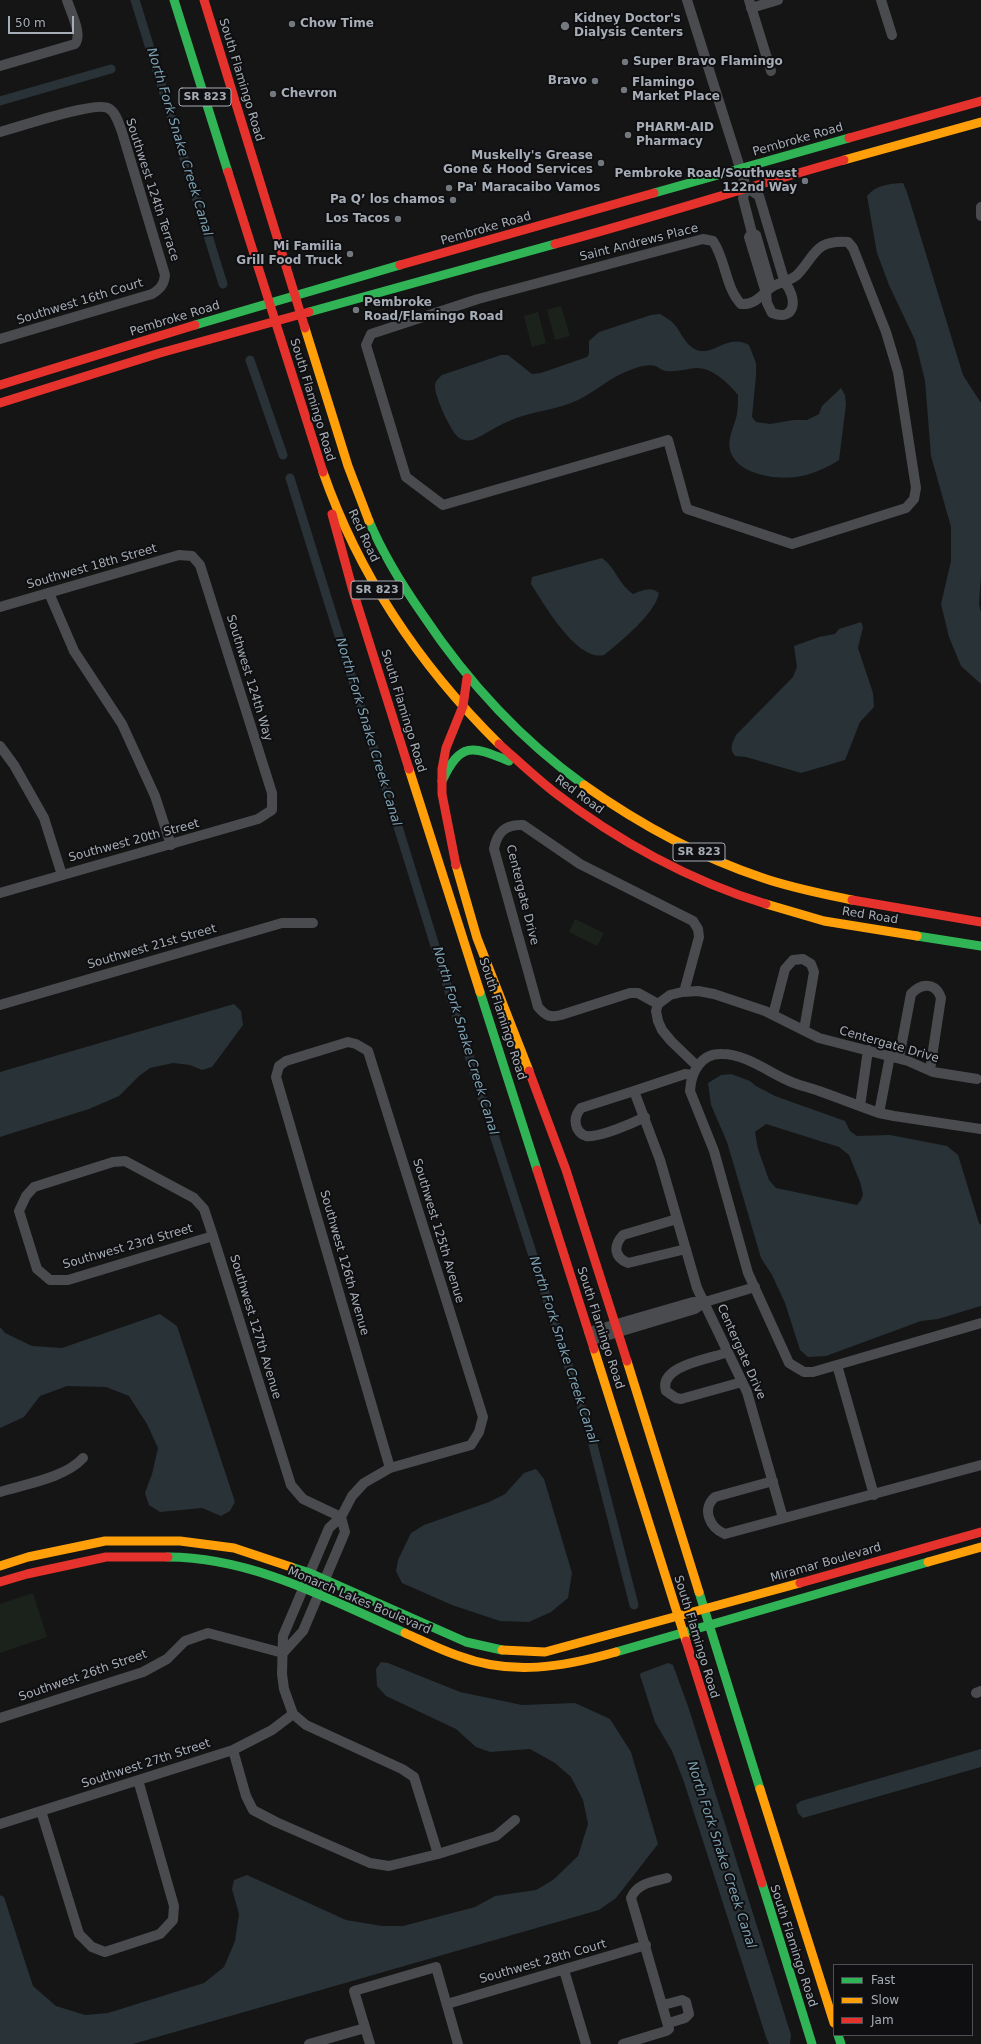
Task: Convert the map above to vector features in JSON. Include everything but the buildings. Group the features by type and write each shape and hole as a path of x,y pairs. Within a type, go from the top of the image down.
{"main road":[{"name":"South Flamingo Road","path":"174,0 318,458 338,539 360,613 590,1336 682,1634 812,2044"},
{"name":"South Flamingo Road","path":"204,0 352,477"},
{"name":"Pembroke Road","path":"0,385 270,302 981,101"},
{"path":"0,403 160,353 618,227 746,187 981,122"},
{"name":"Red Road","path":"318,458 343,525 360,562 410,643 462,708 522,766 582,814 624,842 661,862 746,898 825,921 981,946"},
{"name":"Red Road","path":"352,477 366,514 384,552 432,631 467,678 507,721 546,758 593,794 669,839 757,876 832,896 981,922"},
{"name":"South Flamingo Road","path":"467,678 462,708 442,756 441,791 462,892 476,937 555,1139 617,1328 703,1610 833,2020"},
{"path":"442,782 448,765 457,755 469,749 482,750 522,766"},
{"name":"Miramar Boulevard","path":"677,1615 703,1610 981,1532"},
{"name":"Monarch Lakes Boulevard","path":"0,1566 28,1557 104,1541 180,1541 234,1548 310,1573 466,1642 509,1652 545,1652 677,1615"},
{"path":"682,1634 708,1625 981,1547"},
{"name":"Monarch Lakes Boulevard","path":"0,1582 27,1574 106,1557 178,1557 230,1564 304,1588 460,1657 507,1668 546,1668 588,1660 682,1634"}],"street":[{"path":"0,66 70,46 77,41 77,32 67,0"},
{"path":"687,0 746,187 743,198 752,233 756,235 768,290 767,303 772,313 778,315 784,314 791,310 794,305 792,294 785,283 759,196 746,187"},
{"path":"771,71 750,4 778,0"},
{"path":"881,0 892,35"},
{"name":"Southwest 124th Terrace","path":"0,132 92,106 108,108 113,112 122,132 162,261 165,275 164,283"},
{"path":"981,207 981,216"},
{"name":"Saint Andrews Place","path":"703,239 713,241 719,250 734,297 741,304 748,305 757,301 768,290 785,283 796,275 814,252 823,245 836,241 848,242 853,248 886,332 898,372 916,488 914,499 906,508 792,544 687,509 668,440 443,505 406,478 366,345 370,334 478,299 703,239"},
{"name":"Southwest 16th Court","path":"0,339 152,294 160,289 164,283"},
{"name":"Southwest 18th Street","path":"0,607 179,555 192,556"},
{"name":"Southwest 124th Way","path":"192,556 200,565 272,793 272,810"},
{"path":"49,593 74,652 122,724 155,796 171,845"},
{"path":"0,746 14,765 44,818 62,875"},
{"name":"Southwest 20th Street","path":"0,892 171,845 258,819 272,810"},
{"name":"Centergate Drive","path":"684,992 699,937 698,929 692,921 580,864 523,825 512,824 502,830 496,840 494,849 538,1007 545,1015 552,1017 561,1015 630,993 638,994 658,1004 670,995 684,992 714,994 773,1015 819,1038 894,1057 930,1070 977,1079"},
{"name":"Southwest 21st Street","path":"0,1005 282,923 313,924"},
{"path":"773,1015 785,969 793,960 803,959 811,964 814,972 804,1030"},
{"path":"880,1112 911,994 916,988 925,985 932,986 938,990 941,998 930,1070"},
{"path":"658,1004 656,1011 662,1030 694,1070 690,1091 714,1151 736,1231 755,1287 789,1363 804,1372 813,1372 981,1323"},
{"name":"Southwest 126th Avenue","path":"356,1044 348,1042 286,1061 279,1066 276,1077 390,1468"},
{"name":"Southwest 125th Avenue","path":"356,1044 368,1051 483,1417 480,1432 471,1445 390,1468"},
{"path":"860,1106 868,1050"},
{"path":"645,1117 596,1135 586,1136 580,1134 575,1121 581,1108 685,1074 694,1070 708,1058 720,1053 731,1054 742,1058 788,1081 880,1112 894,1116 981,1129"},
{"name":"Centergate Drive","path":"634,1091 660,1160 697,1288 705,1302 749,1399 783,1518"},
{"name":"Southwest 127th Avenue","path":"50,1280 37,1269 20,1211 26,1196 34,1187 113,1162 125,1161 194,1198 204,1209 291,1485 303,1500 341,1517"},
{"path":"677,1219 623,1235 617,1242 616,1249 622,1260 628,1263 686,1249"},
{"name":"Southwest 23rd Street","path":"50,1280 68,1280 213,1236"},
{"name":"Centergate Drive","path":"590,1336 670,1313 693,1302 705,1302 755,1287"},
{"path":"728,1352 676,1369 668,1374 665,1381 666,1390 676,1398 682,1399 742,1382"},
{"path":"837,1365 874,1495"},
{"path":"0,1492 59,1474 75,1467 83,1458"},
{"path":"773,1481 715,1497 711,1501 707,1510 711,1523 716,1531 725,1534 981,1465"},
{"path":"390,1468 364,1483 352,1496 341,1517 329,1528 283,1636 282,1674 284,1689 293,1714 306,1725 402,1769 414,1777 438,1854"},
{"path":"283,1653 303,1631 344,1532 341,1517"},
{"name":"Southwest 26th Street","path":"0,1718 143,1672 167,1659 185,1641 208,1633 283,1653"},
{"name":"Southwest 27th Street","path":"0,1824 233,1750 272,1730 293,1714"},
{"path":"233,1750 246,1796 253,1810 276,1822 370,1863 389,1866 438,1854 496,1836 515,1820"},
{"path":"41,1811 79,1934 92,1947 105,1952 160,1934 173,1920 174,1906 138,1780"},
{"path":"667,1878 640,1886 634,1892 632,1898 669,2026"},
{"name":"Southwest 28th Court","path":"447,2004 646,1945"},
{"path":"370,2044 354,1991 436,1967 458,2044"},
{"path":"564,1970 586,2044"},
{"path":"623,2044 666,2031 669,2026 690,2014 686,2002 682,2000 663,2005"},
{"path":"309,2044 365,2028"}],"shaded area":[{"path":"561,306 570,336 555,340 547,310"},
{"path":"538,312 546,343 532,347 524,316"},
{"path":"575,919 604,933 597,946 569,932"},
{"path":"33,1593 47,1637 0,1653 0,1604"}],"water":[{"path":"903,183 963,375 981,403 981,575 979,604 981,613 981,684 961,666 949,637 941,604 951,561 951,527 931,456 925,381 915,340 889,285 877,253 867,196 879,187 888,184"},
{"path":"660,314 675,325 691,347 701,351 707,351 735,342 742,342 749,345 756,363 752,417 756,422 770,424 794,420 807,420 819,414 822,406 841,388 845,395 846,405 839,460 813,473 787,478 757,474 740,465 734,458 729,445 730,436 737,414 738,395 720,377 702,368 665,371 651,365 639,367 616,376 578,400 563,406 515,419 475,439 470,440 463,440 458,437 443,412 435,390 437,380 442,375 501,355 508,355 532,374 541,373 587,357 589,354 589,341 599,332 651,315"},
{"path":"602,558 611,567 624,586 633,594 649,589 659,593 651,609 628,635 604,655 594,655 583,650 562,630 531,584 532,577"},
{"path":"861,622 863,627 858,648 873,693 874,707 860,722 845,760 801,773 746,757 735,756 732,751 732,743 736,735 793,677 797,667 794,646 819,637 835,634 839,629"},
{"path":"234,1004 241,1011 243,1025 212,1067 202,1070 190,1065 173,1063 150,1068 139,1076 119,1096 89,1109 0,1137 0,1072"},
{"path":"731,1074 750,1081 756,1086 775,1096 845,1121 850,1131 857,1136 890,1135 947,1146 958,1155 979,1223 981,1225 981,1306 938,1319 921,1321 826,1356 808,1357 800,1350 785,1303 772,1275 761,1258 727,1142 711,1105 708,1083 721,1075","holes":["766,1124 839,1147 849,1155 860,1182 863,1194 857,1205 776,1188 769,1180 758,1149 755,1132"]},
{"path":"160,1314 177,1326 235,1502 230,1511 221,1516 202,1508 160,1512 149,1505 145,1493 152,1474 158,1448 147,1424 129,1396 106,1387 67,1386 40,1396 24,1417 0,1428 0,1327 5,1333 32,1346 62,1348"},
{"path":"536,1469 544,1479 572,1573 568,1598 551,1612 529,1622 500,1621 452,1605 402,1583 396,1571 398,1560 411,1533 424,1525 489,1502 505,1494 524,1473"},
{"path":"381,1662 388,1663 460,1692 522,1705 575,1703 610,1719 631,1752 658,1844 616,1898 599,1910 133,2044 0,2044 0,1895 4,1897 33,1986 56,2006 85,2015 108,2013 204,1983 224,1967 235,1941 239,1914 232,1889 234,1880 247,1875 346,1920 382,1926 403,1926 475,1907 495,1896 536,1890 553,1880 578,1856 588,1824 583,1800 571,1777 555,1763 530,1749 490,1752 476,1747 456,1729 386,1696 377,1686 376,1669"},
{"path":"668,1663 673,1665 689,1709 791,2035 790,2044 769,2044 766,2037 684,1782 672,1751 655,1722 640,1675 641,1673"},
{"path":"981,1749 981,1767 803,1818 798,1813 796,1805 801,1801"}],"waterway":[{"name":"North Fork Snake Creek Canal","path":"135,0 223,284"},
{"path":"0,101 111,69"},
{"name":"North Fork Snake Creek Canal","path":"250,360 283,455"},
{"name":"North Fork Snake Creek Canal","path":"290,478 479,1088 590,1433 634,1605"}],"traffic: fast":[{"path":"174,0 228,172"},
{"path":"654,193 849,138"},
{"path":"309,312 555,244"},
{"path":"195,325 400,265"},
{"path":"369,521 380,545 400,581 440,639 476,686 496,708 538,748 584,785"},
{"path":"442,781 455,759 462,753 469,750 486,752 509,761"},
{"path":"917,936 981,946"},
{"path":"480,992 537,1170"},
{"path":"168,1557 199,1559 230,1564 260,1572 320,1594 405,1633"},
{"path":"616,1652 928,1562"},
{"path":"291,1567 310,1573 466,1642 502,1650"},
{"path":"699,1592 760,1789"},
{"path":"762,1883 812,2044"},
{"path":"838,2036 841,2044"}],"traffic: slow":[{"path":"844,160 981,122"},
{"path":"305,328 348,466 369,521"},
{"path":"323,472 338,511 355,548 374,584 395,618 418,652 443,684 499,744"},
{"path":"409,769 480,992"},
{"path":"584,785 648,826 693,850 739,870 774,882 852,900"},
{"path":"456,865 477,938 529,1071"},
{"path":"766,904 824,921 917,936"},
{"path":"594,1349 686,1641"},
{"path":"627,1361 699,1592"},
{"path":"0,1566 28,1557 105,1541 180,1541 234,1548 291,1567"},
{"path":"928,1562 981,1547"},
{"path":"502,1650 545,1652 800,1583"},
{"path":"405,1633 459,1656 498,1666 538,1667 557,1665 577,1662 616,1652"},
{"path":"760,1789 833,2020"}],"traffic: jam":[{"path":"204,0 305,328"},
{"path":"849,138 981,101"},
{"path":"555,244 844,160"},
{"path":"228,172 323,472"},
{"path":"400,265 654,193"},
{"path":"0,403 160,353 309,312"},
{"path":"0,385 195,325"},
{"path":"332,514 353,591 409,769"},
{"path":"456,865 442,794 442,769 446,748 463,706 467,678"},
{"path":"499,744 554,792 603,827 628,842 710,884 766,904"},
{"path":"852,900 981,922"},
{"path":"529,1071 566,1170 627,1361"},
{"path":"537,1170 594,1349"},
{"path":"800,1583 981,1532"},
{"path":"0,1582 27,1574 106,1557 168,1557"},
{"path":"686,1641 762,1883"}],"place":[{"name":"Chow Time","path":"292,24"},
{"name":"Kidney Doctor's Dialysis Centers","path":"565,26"},
{"name":"Super Bravo Flamingo","path":"625,62"},
{"name":"Bravo","path":"595,81"},
{"name":"Flamingo Market Place","path":"624,90"},
{"name":"Chevron","path":"273,94"},
{"name":"PHARM-AID Pharmacy","path":"628,135"},
{"name":"Muskelly's Grease Gone & Hood Services","path":"601,163"},
{"name":"Pembroke Road/Southwest 122nd Way","path":"805,181"},
{"name":"Pa' Maracaibo Vamos","path":"449,188"},
{"name":"Pa Q’ los chamos","path":"453,200"},
{"name":"Los Tacos","path":"398,219"},
{"name":"Mi Familia Grill Food Truck","path":"350,254"},
{"name":"Pembroke Road/Flamingo Road","path":"356,310"}]}
